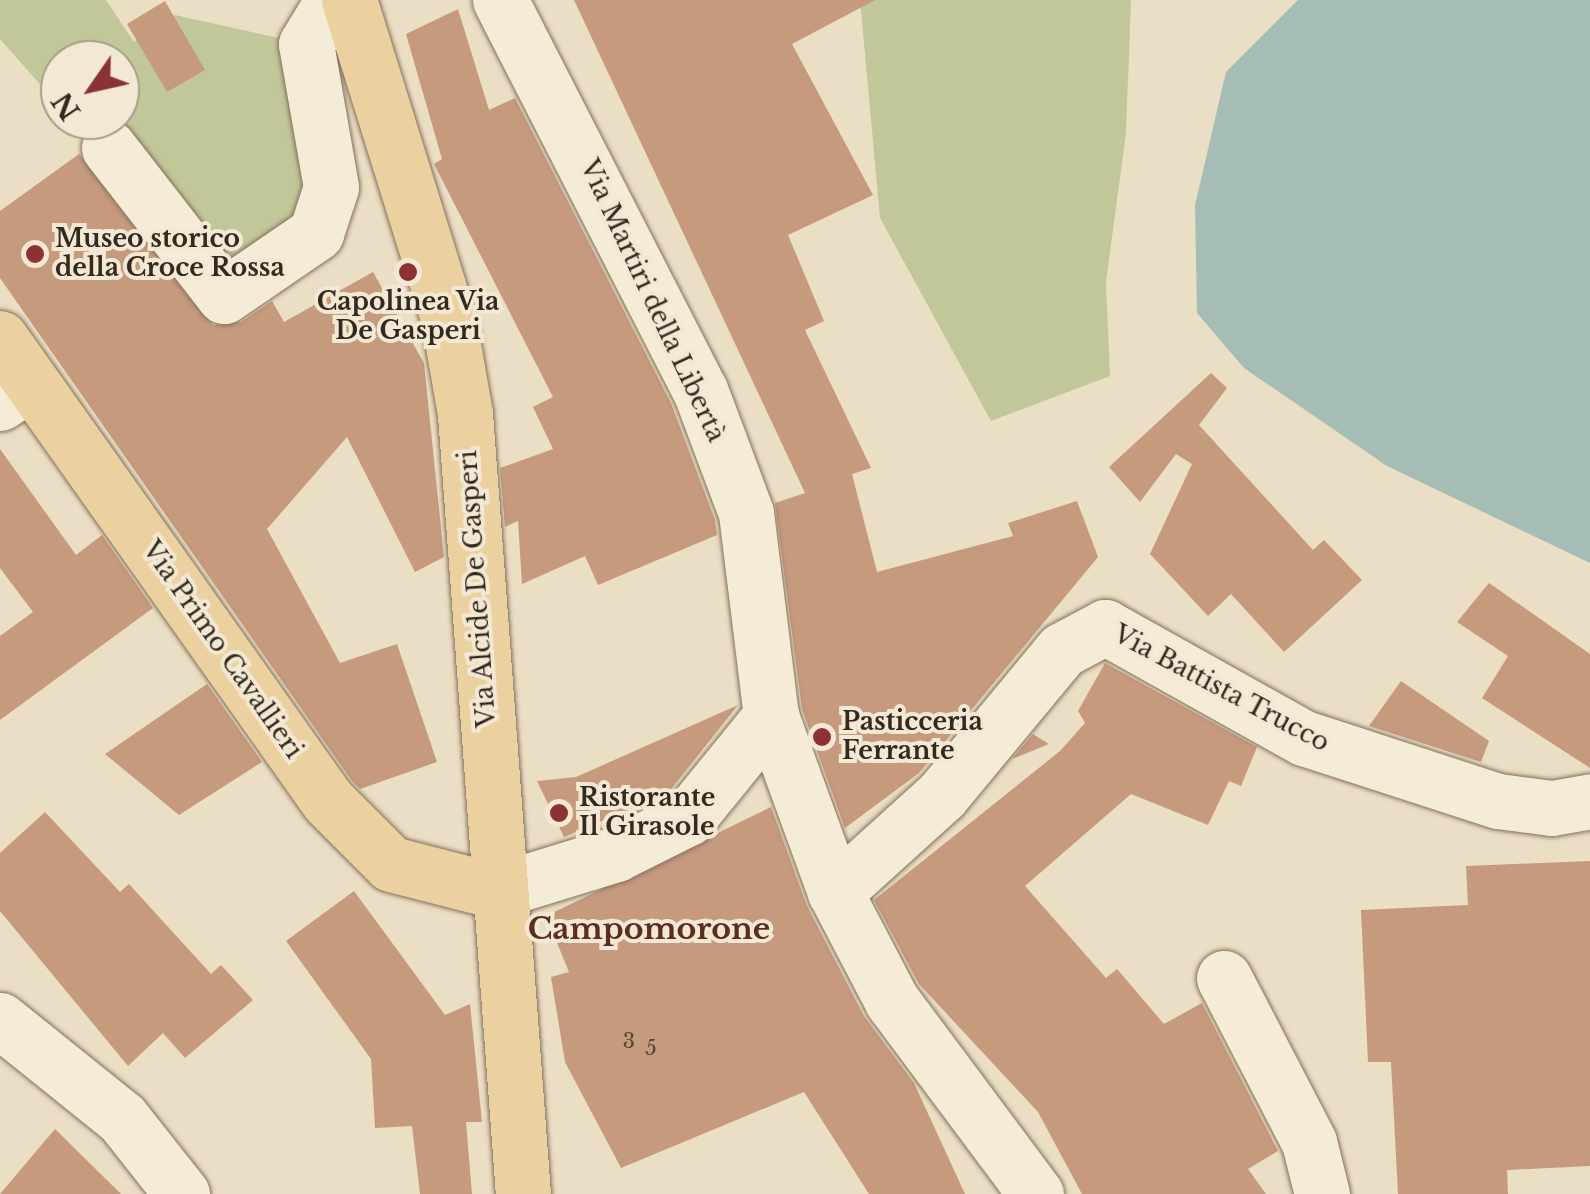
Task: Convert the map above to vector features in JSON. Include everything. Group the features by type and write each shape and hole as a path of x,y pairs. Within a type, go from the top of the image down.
{"main road":[{"name":"Via Alcide De Gasperi","path":"357,10 449,322 465,414 496,891 523,1194"},
{"name":"Via Primo Cavallieri","path":"0,338 14,394 328,801 391,864 496,891"}],"street":[{"name":"Via Martiri della Libertà","path":"500,0 536,59 700,390 746,513 772,716 835,892 892,1002 1036,1194"},
{"path":"109,148 224,296 316,232 331,187 306,44 357,10"},
{"name":"Via Battista Trucco","path":"835,892 942,795 1062,650 1105,627 1304,738 1498,800 1552,808 1590,801"},
{"path":"496,891 616,854 688,818 772,716"},
{"path":"1224,978 1308,1142 1322,1194"},
{"path":"0,1020 122,1118 182,1194"}],"green space":[{"path":"0,0 106,0 133,40 40,40 40,84 0,39"},
{"path":"860,0 1131,0 1126,133 1106,282 1110,376 991,421 880,218"},
{"path":"175,15 306,44 331,187 224,296 99,140 140,140 137,40"}],"water":[{"path":"1298,0 1590,0 1590,563 1387,466 1244,368 1197,313 1195,205 1226,72"}],"building":[{"path":"574,0 875,0 792,44 873,195 788,235 824,321 805,330 871,468 852,474 877,572 1013,536 1008,523 1077,501 1098,557 919,773 845,828 802,709 775,503 805,493"},
{"path":"165,1 205,70 167,92 140,40 127,24"},
{"path":"458,9 489,110 515,98 671,403 715,520 717,535 598,585 585,556 522,584 518,521 505,527 500,468 553,449 533,407 553,397 434,164 442,159 406,34"},
{"path":"79,154 213,325 241,322 272,301 284,322 373,272 424,363 444,557 415,572 347,437 267,529 340,663 397,644 437,762 360,789 352,781 0,278 0,211"},
{"path":"1211,373 1227,388 1199,425 1313,550 1324,540 1362,580 1284,652 1231,594 1208,616 1150,554 1192,464 1176,454 1140,502 1109,467"},
{"path":"0,449 76,555 102,535 153,608 0,720 0,636 33,612 0,568"},
{"path":"1489,583 1590,654 1590,768 1482,698 1508,656 1457,622"},
{"path":"1105,663 1257,747 1241,786 1229,781 1208,825 1131,794 1025,886 1106,978 1117,969 1164,1024 1202,1003 1278,1151 1248,1169 1266,1194 1082,1194 1038,1112 919,984 874,900 1060,751 1085,723 1078,711"},
{"path":"1401,681 1489,741 1481,762 1369,726"},
{"path":"207,684 262,762 179,815 105,754"},
{"path":"738,705 668,793 564,837 537,781 576,777"},
{"path":"1033,734 1049,744 1012,759"},
{"path":"771,807 807,906 864,1016 914,1083 965,1194 869,1194 804,1092 621,1168 565,1062 551,977 569,972 546,916"},
{"path":"45,812 120,892 129,884 211,974 221,965 253,1000 185,1058 163,1033 128,1066 0,911 0,853"},
{"path":"1590,861 1590,1166 1507,1170 1508,1194 1398,1194 1391,1062 1368,1062 1361,910 1468,905 1466,866"},
{"path":"354,891 445,1015 470,1004 482,1122 466,1122 472,1194 420,1194 412,1126 375,1128 371,1059 286,941"},
{"path":"55,1129 121,1194 0,1194"}],"place":[{"name":"Museo storico della Croce Rossa","path":"35,254"},
{"name":"Capolinea Via De Gasperi","path":"408,272"},
{"name":"Pasticceria Ferrante","path":"822,737"},
{"name":"Ristorante Il Girasole","path":"559,813"}],"district":[{"name":"Campomorone","path":"649,929"}]}
